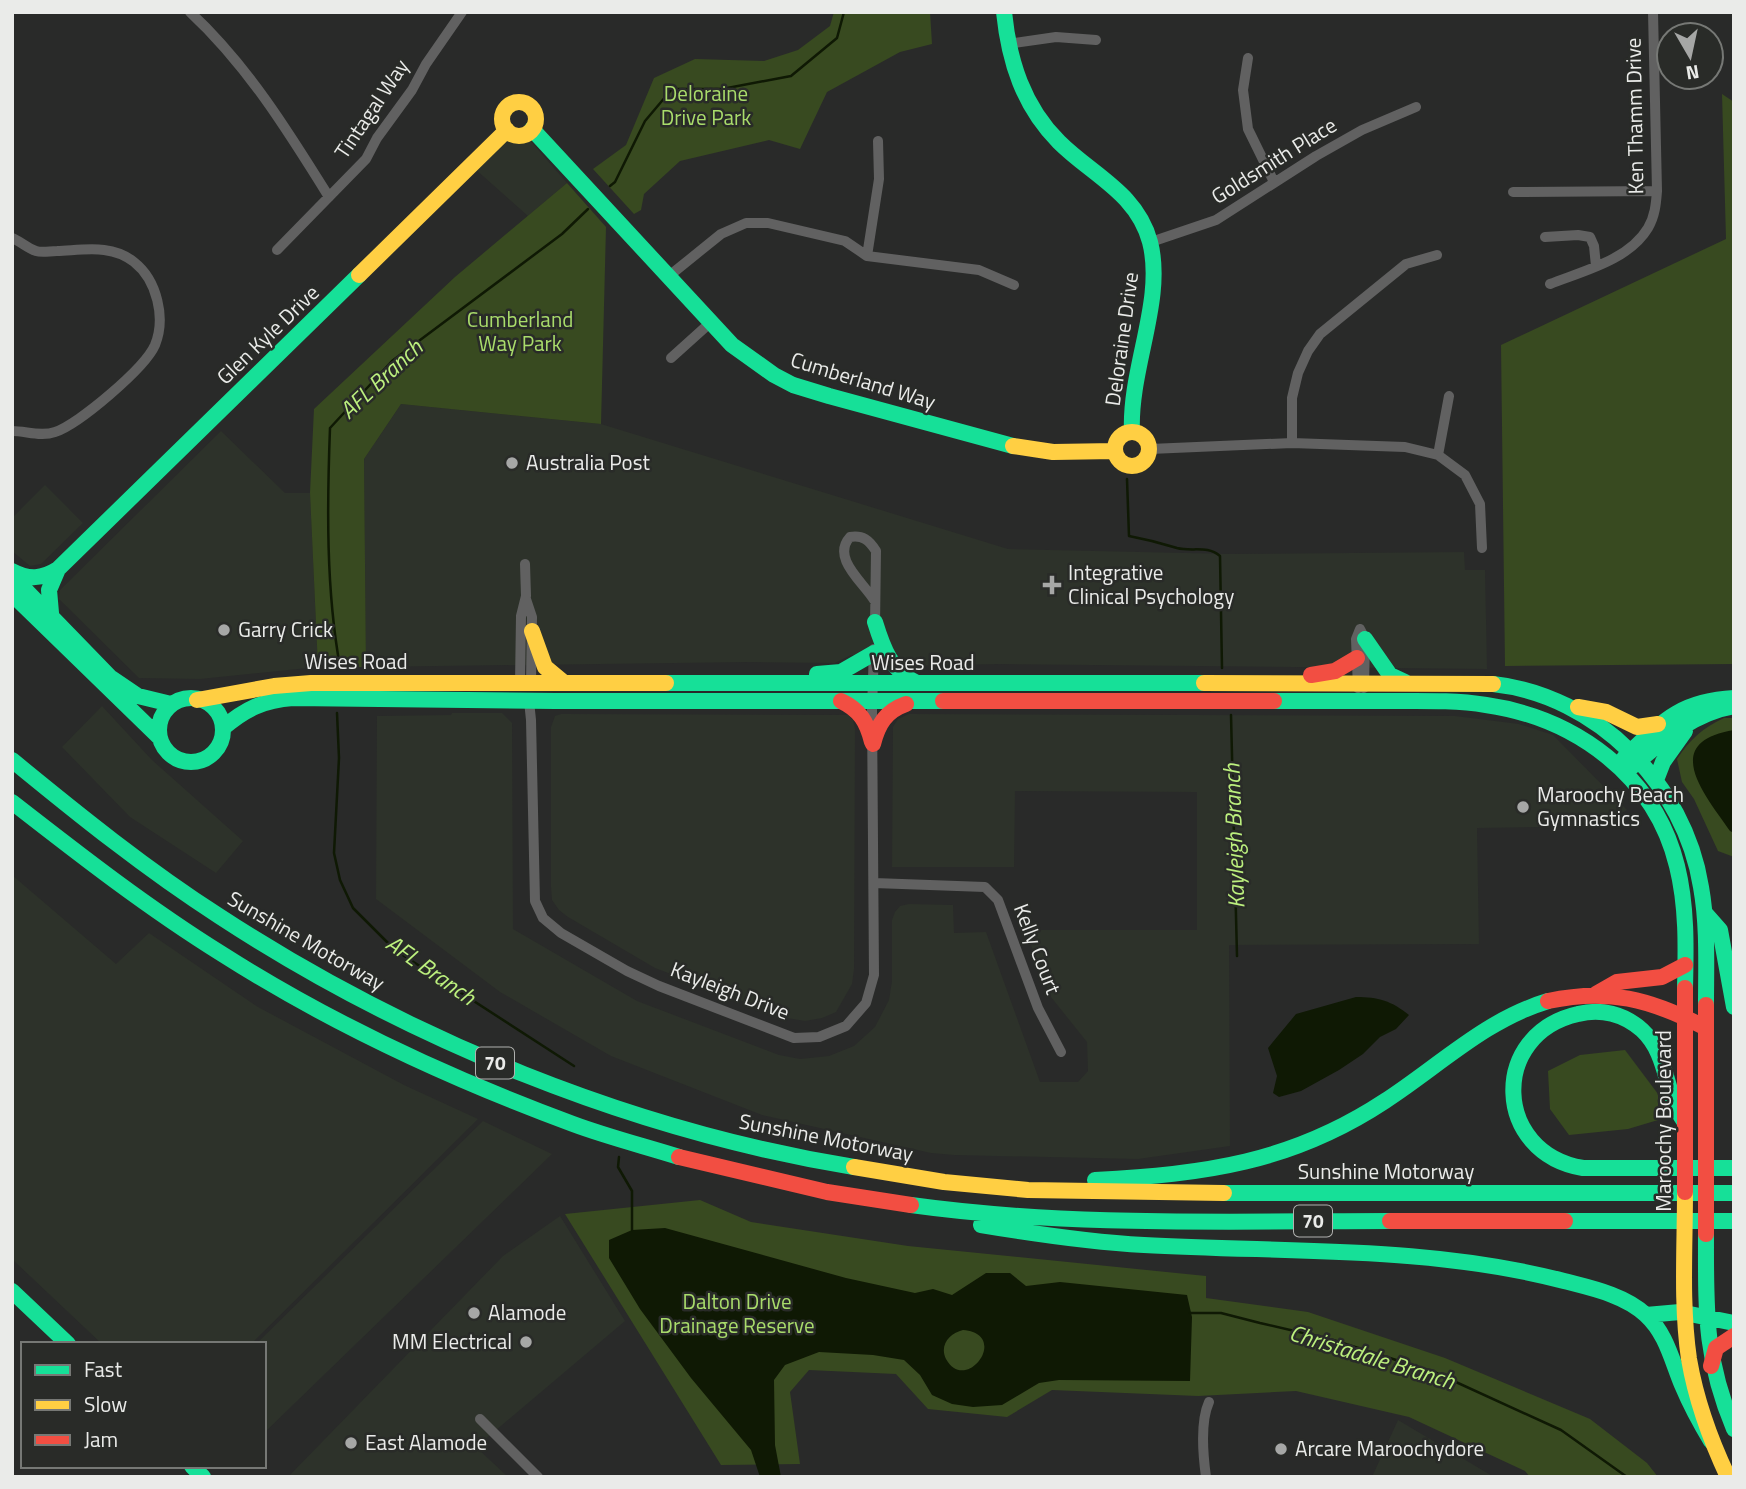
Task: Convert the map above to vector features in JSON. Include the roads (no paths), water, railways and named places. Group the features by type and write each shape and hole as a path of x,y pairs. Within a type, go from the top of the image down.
{"main road":[{"name":"Deloraine Drive","path":"1004,12 1007,44 1014,71 1036,117 1054,138 1112,183 1131,202 1151,242 1153,282 1133,384 1132,432"},
{"path":"524,103 536,117 532,129 519,135 507,131 502,122 504,110 509,105 524,103"},
{"name":"Cumberland Way","path":"532,129 732,345 758,366 783,380 817,393 1027,449 1054,452 1115,451"},
{"name":"Glen Kyle Drive","path":"58,569 507,131"},
{"path":"1132,432 1143,435 1150,449 1142,464 1130,467 1120,461 1115,451 1117,440 1132,432"},
{"path":"12,574 33,579 50,575 58,569"},
{"path":"51,613 48,604 49,586 58,569"},
{"path":"12,574 117,682 138,695 171,704"},
{"path":"12,594 160,738 174,755 193,762 204,761 220,746 223,728 214,709 197,700 180,700 171,704 159,722 160,738"},
{"path":"875,622 888,658 897,673 920,684"},
{"path":"531,631 545,670 553,678 565,683"},
{"path":"1366,639 1390,675 1408,683"},
{"path":"760,684 799,674 841,672 874,653"},
{"path":"1250,683 1286,676 1322,675 1357,658"},
{"name":"Wises Road","path":"197,700 293,683 565,683 760,684 872,692 919,701 1361,700 1480,703 1523,711 1543,718 1579,735 1621,768"},
{"name":"Kayleigh Drive","path":"525,683 529,701"},
{"name":"Wises Road","path":"223,728 254,704 277,699 841,701 872,692 920,684 1488,683 1528,691 1565,705 1606,729 1636,755"},
{"path":"1565,705 1603,711 1646,729 1678,710 1701,701 1734,698"},
{"path":"841,701 856,708 865,718 873,744"},
{"path":"873,744 877,728 887,713 901,705 919,701"},
{"path":"1621,768 1636,755 1695,718 1717,709 1734,706"},
{"path":"1656,780 1674,744 1695,718"},
{"path":"1636,755 1658,724"},
{"name":"Maroochy Boulevard","path":"1636,755 1676,810 1691,844 1700,875 1705,913 1706,1319 1711,1366 1719,1395 1734,1429"},
{"name":"Sunshine Motorway","path":"12,760 112,842 195,900 255,939 364,1001 503,1066 557,1088 644,1117 780,1153 945,1182 1050,1191 1734,1193"},
{"name":"Maroochy Boulevard","path":"1621,768 1652,809 1673,855 1684,899 1685,1275 1689,1356 1711,1441 1728,1477"},
{"name":"70","path":"12,802 111,878 208,944 274,985 417,1060 539,1110 664,1153 807,1188 892,1203 1000,1215 1100,1221 1734,1221"},
{"path":"1705,913 1720,930 1734,1007"},
{"path":"1596,994 1617,982 1662,977 1685,965"},
{"path":"1050,1191 1076,1181 1209,1170 1250,1163 1288,1151 1360,1117 1404,1089 1492,1025 1514,1013 1557,998 1596,994 1637,998 1671,1009 1704,1027"},
{"path":"1684,1121 1673,1105 1667,1071 1657,1048 1642,1030 1616,1015 1583,1011 1552,1020 1529,1040 1514,1067 1512,1098 1517,1118 1533,1144 1557,1161 1584,1168 1734,1168"},
{"path":"892,1203 916,1215 1072,1238 1168,1246 1464,1259 1577,1284 1625,1302 1646,1315 1662,1336 1698,1421 1711,1441"},
{"path":"12,1291 66,1342"},
{"path":"1646,1315 1658,1312 1686,1313 1734,1323"},
{"path":"1711,1366 1716,1348 1734,1336"}],"street":[{"path":"190,12 218,39 254,83 300,148 329,197"},
{"name":"Tintagal Way","path":"277,250 366,159 377,138 412,90 426,64 462,12"},
{"name":"Ken Thamm Drive","path":"1550,284 1623,252 1640,240 1649,226 1657,191 1653,12"},
{"path":"1007,44 1056,37 1096,40"},
{"path":"1248,58 1243,90 1248,129 1274,182"},
{"name":"Goldsmith Place","path":"1151,242 1216,219 1362,130 1416,107"},
{"path":"867,256 879,179 878,141"},
{"path":"1513,192 1657,191"},
{"path":"669,276 721,234 746,223 779,223 845,241 867,256 979,270 1014,285"},
{"path":"1545,237 1590,237 1596,266"},
{"path":"12,238 36,251 105,249 127,256 143,270 154,286 159,330 153,349 142,364 104,399 68,426 48,434 12,431"},
{"path":"1292,443 1292,398 1298,373 1320,334 1406,264 1437,255"},
{"path":"671,358 711,322"},
{"path":"1438,455 1449,396"},
{"path":"1150,449 1292,443 1405,447 1438,455 1465,475 1480,504 1482,548"},
{"name":"Kayleigh Drive","path":"529,701 535,901 543,918 561,933 659,986 794,1038 819,1037 846,1026 866,1003 874,975 872,692 877,560 876,551 870,541 859,536 850,537 843,550 845,561 874,600"},
{"path":"525,683 521,616 526,596 526,564"},
{"path":"525,683 532,617 526,596"},
{"path":"1361,683 1356,639 1360,629 1366,639 1361,700"},
{"name":"Kelly Court","path":"874,883 985,887 998,900 1038,1008 1061,1052"},
{"path":"1206,1477 1205,1412 1209,1402"},
{"path":"480,1419 538,1477"}],"waterway":[{"name":"AFL Branch","path":"610,186 615,182 645,121 672,89 722,89 791,76 837,38 844,12"},
{"name":"AFL Branch","path":"340,667 332,608 329,548 330,428 392,361 562,234 588,209"},
{"name":"Kayleigh Branch","path":"1127,479 1129,536 1183,549 1210,551 1220,556 1222,668"},
{"name":"AFL Branch","path":"337,713 339,758 334,853 340,880 353,908 395,950 574,1066"},
{"name":"Kayleigh Branch","path":"1231,715 1237,956"},
{"name":"AFL Branch","path":"619,1157 618,1167 632,1191 632,1230"},
{"name":"Christadale Branch","path":"1190,1313 1221,1313 1333,1340 1434,1372 1561,1430 1627,1477"}],"place":[{"name":"Australia Post","path":"512,463"},
{"name":"Integrative Clinical Psychology","path":"1052,585"},
{"name":"Garry Crick","path":"224,630"},
{"name":"Maroochy Beach Gymnastics","path":"1523,807"},
{"name":"Alamode","path":"474,1313"},
{"name":"MM Electrical","path":"526,1342"},
{"name":"East Alamode","path":"351,1443"},
{"name":"Arcare Maroochydore","path":"1281,1449"}],"park label":[{"name":"Deloraine Drive Park","path":"706,106"},
{"name":"Cumberland Way Park","path":"520,332"},
{"name":"Dalton Drive Drainage Reserve","path":"737,1314"}]}
